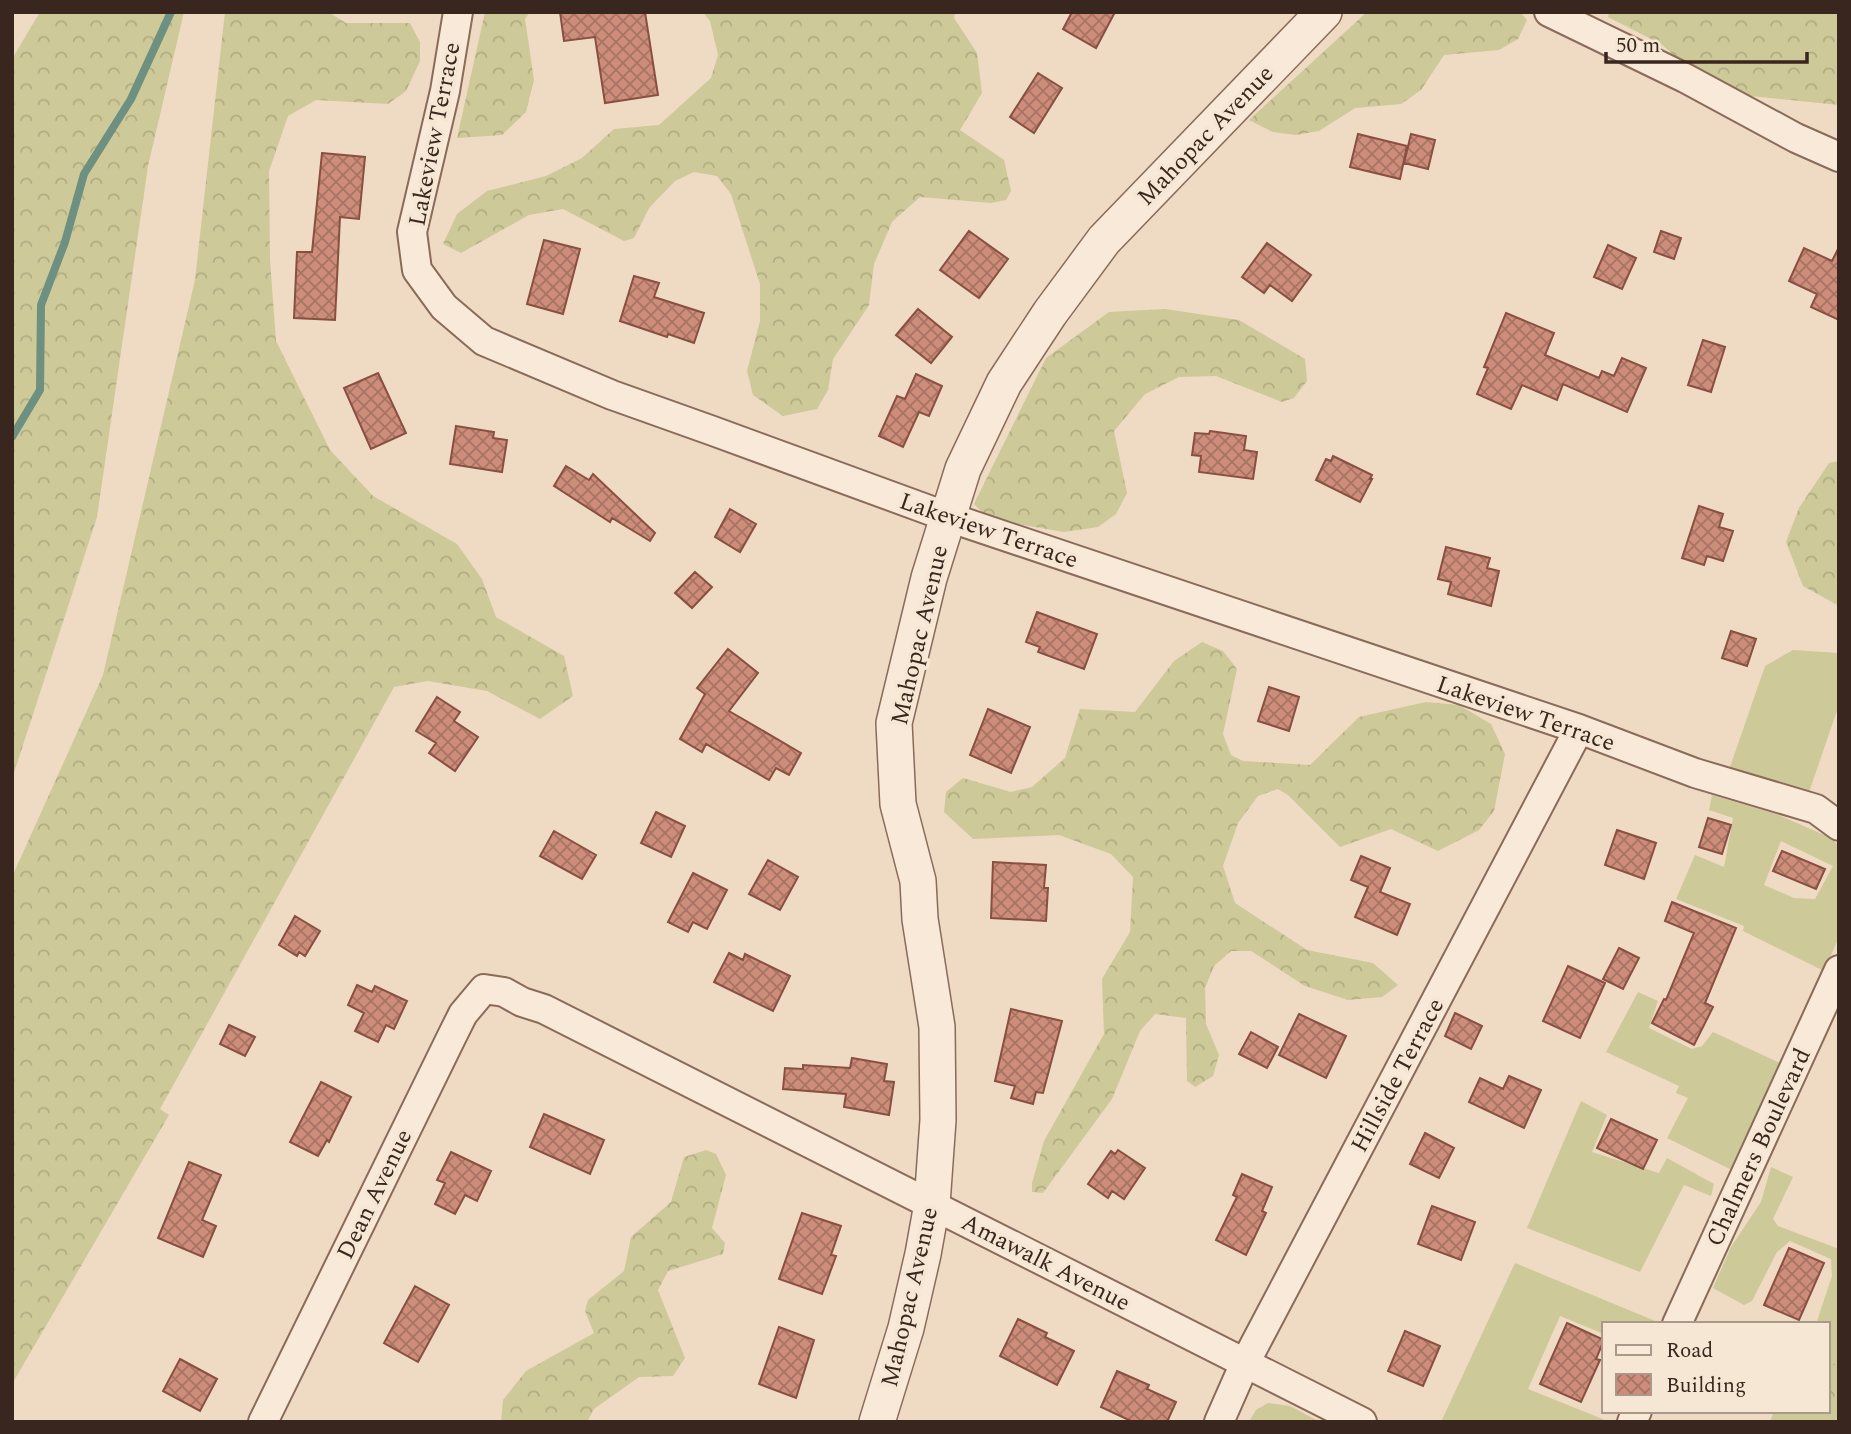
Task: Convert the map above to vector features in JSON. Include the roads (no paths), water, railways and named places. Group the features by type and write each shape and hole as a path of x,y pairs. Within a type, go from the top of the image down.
{"street":[{"name":"Lakeview Terrace","path":"458,12 445,91 412,232 417,270 444,307 484,341 612,395 948,517 1578,729 1695,773 1816,809 1839,826"},
{"name":"Mahopac Avenue","path":"877,1422 906,1328 923,1254 932,1204 938,1119 937,1027 920,919 918,881 898,804 894,723 929,578 963,469 1004,383 1049,313 1104,240 1324,12"},
{"path":"1549,12 1685,78 1796,138 1839,157"},
{"name":"Hillside Terrace","path":"1219,1422 1245,1363 1578,729"},
{"name":"Chalmers Boulevard","path":"1678,1322 1839,970"},
{"name":"Dean Avenue","path":"263,1422 463,1014 484,989 504,992"},
{"name":"Amawalk Avenue","path":"504,992 522,1002 544,1009 1362,1422"}],"waterway":[{"path":"12,437 40,390 41,305 65,242 84,174 131,99 171,12"}]}
